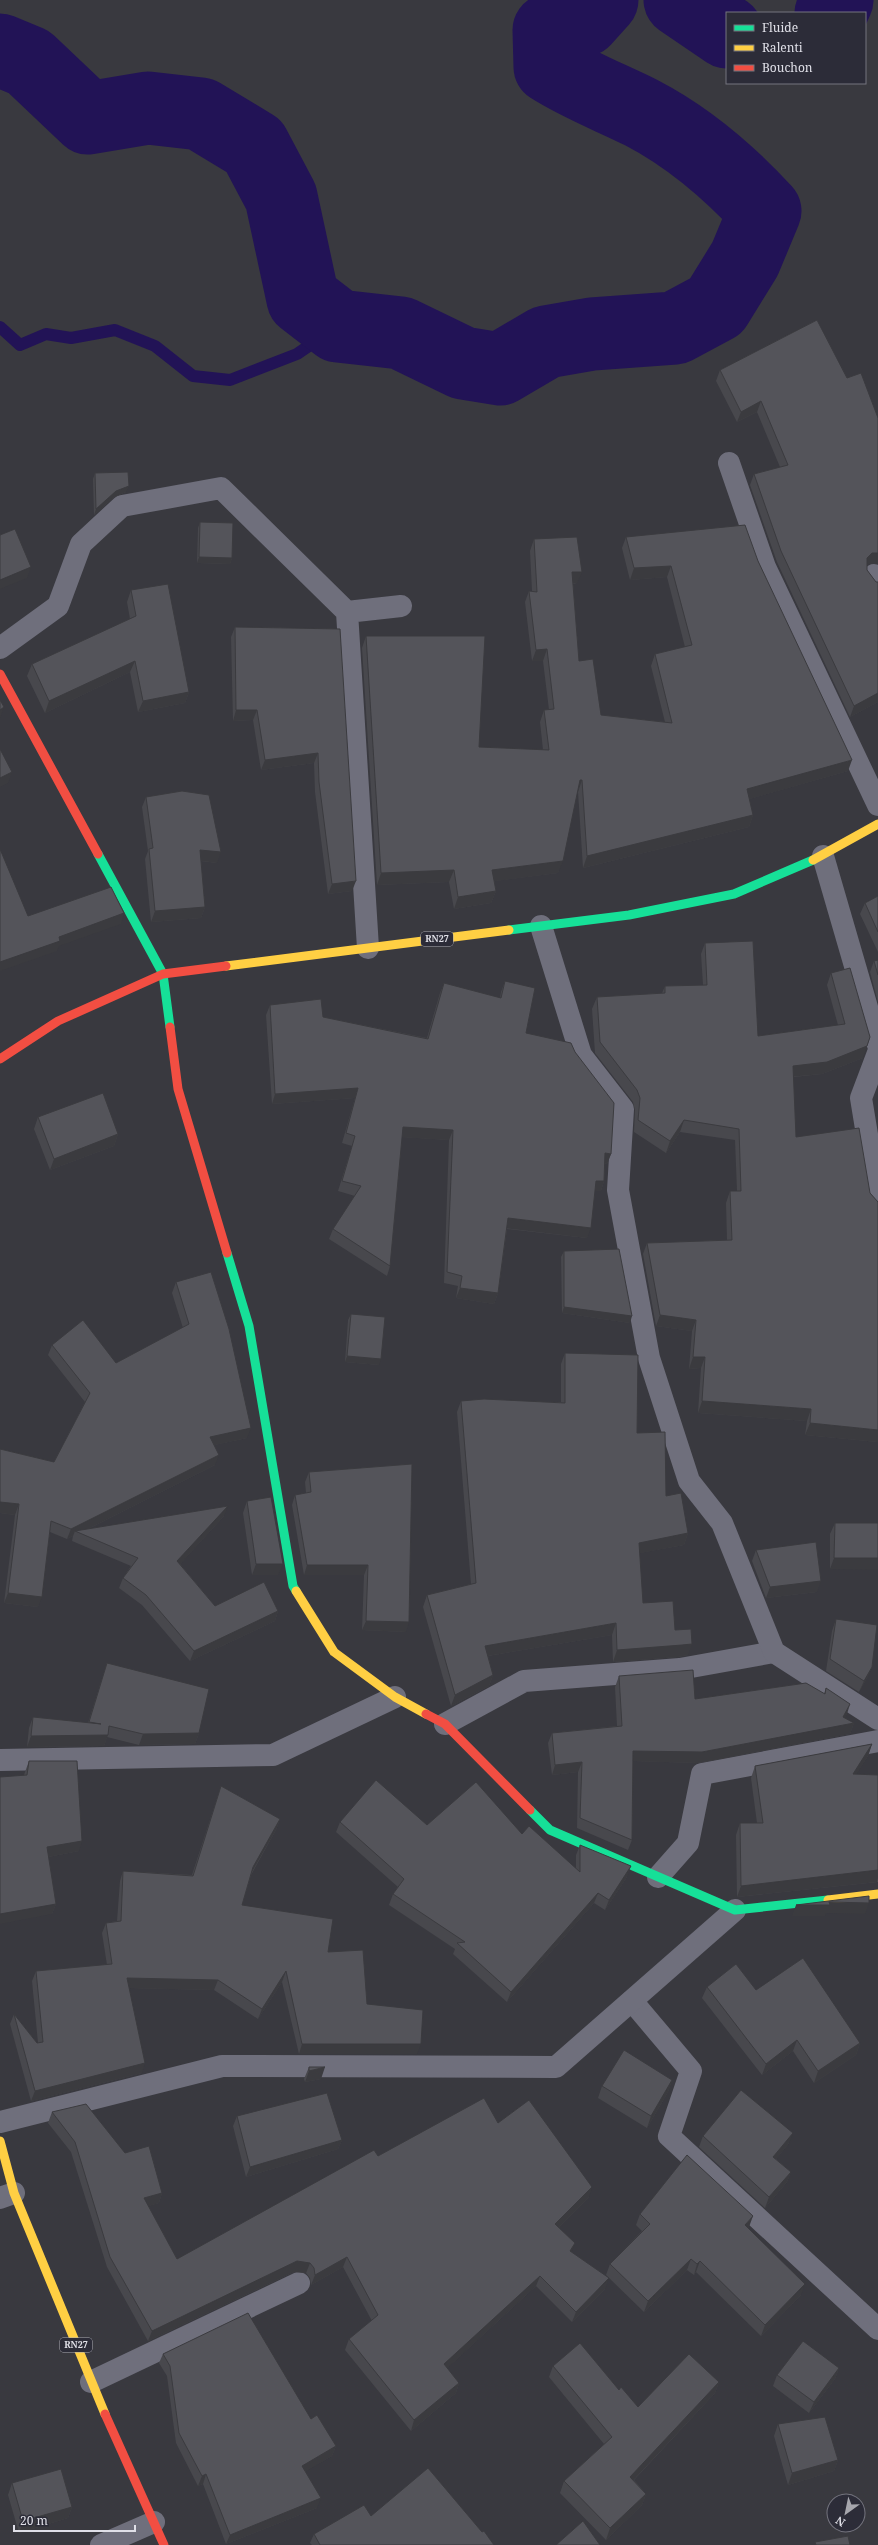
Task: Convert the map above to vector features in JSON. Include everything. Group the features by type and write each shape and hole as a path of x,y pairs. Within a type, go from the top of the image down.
{"street":[{"path":"729,463 765,568 878,805"},
{"path":"0,648 58,606 80,544 122,506 221,488 347,612 368,948"},
{"path":"347,612 401,606"},
{"path":"0,674 163,974 178,1089 249,1326 293,1586 334,1652 395,1697 445,1724 550,1830 736,1910 878,1894"},
{"name":"RN27","path":"0,1059 58,1021 163,974 629,915 734,894 823,856 878,824"},
{"path":"823,856 878,1045"},
{"path":"542,926 581,1055 623,1109 618,1190 652,1365 690,1481 722,1523 774,1652 878,1719"},
{"path":"878,1053 870,1095 878,1202"},
{"path":"445,1724 524,1681 680,1670 774,1652"},
{"path":"0,1760 273,1755 395,1697"},
{"path":"658,1877 688,1843 702,1774 878,1741"},
{"path":"0,2122 222,2066 556,2067 736,1910"},
{"path":"632,2000 691,2071 669,2136 878,2329"},
{"name":"RN27","path":"0,2141 7,2196 164,2545"},
{"path":"91,2382 299,2283"},
{"path":"101,2545 154,2522"}],"building":[{"path":"817,320 847,378 861,373 878,418 878,553 872,553 867,558 867,570 876,582 878,582 878,693 854,706 781,551 754,474 788,465 761,401 741,412 720,370"},
{"path":"128,472 129,486 116,491 96,509 95,473"},
{"path":"200,522 233,523 232,558 199,557"},
{"path":"745,525 758,561 852,760 747,789 753,815 587,856 582,780 580,780 563,861 492,870 496,891 458,897 454,870 381,873 366,636 485,636 479,747 549,750 544,710 554,709 547,649 536,650 529,591 537,592 534,539 577,537 582,572 572,572 579,661 593,659 601,715 672,723 655,654 692,645 671,566 634,568 626,537"},
{"path":"15,529 31,567 0,580 0,535"},
{"path":"168,584 189,692 143,701 135,661 49,701 32,664 136,616 131,590"},
{"path":"235,627 340,629 356,881 332,884 319,782 318,753 265,760 257,710 236,710"},
{"path":"0,700 4,707 0,710"},
{"path":"0,749 12,772 0,778"},
{"path":"182,791 209,795 221,852 200,850 205,907 155,911 149,849 153,848 146,797"},
{"path":"0,849 28,916 111,887 124,913 59,937 60,941 0,962"},
{"path":"878,896 878,932 865,903"},
{"path":"753,941 758,1036 845,1024 831,973 850,968 870,1037 867,1046 827,1062 793,1066 796,1137 859,1128 870,1193 878,1202 878,1430 810,1423 811,1409 702,1401 705,1357 693,1357 696,1320 660,1315 647,1243 732,1240 730,1191 741,1191 739,1129 684,1120 670,1141 638,1120 640,1098 637,1090 600,1042 597,997 665,993 665,986 707,985 705,943"},
{"path":"878,960 878,975 874,961"},
{"path":"505,981 535,988 526,1033 571,1043 575,1052 614,1103 611,1154 605,1153 604,1181 596,1181 591,1228 508,1218 498,1293 460,1288 462,1276 447,1272 453,1130 403,1127 390,1266 333,1229 361,1186 342,1181 355,1136 346,1133 358,1088 275,1094 270,1005 321,999 323,1017 428,1039 444,983 501,998"},
{"path":"103,1093 118,1134 54,1159 38,1117"},
{"path":"619,1249 632,1316 564,1307 564,1251"},
{"path":"211,1272 229,1329 251,1428 210,1437 219,1455 71,1529 51,1521 42,1597 8,1593 19,1504 0,1502 0,1449 54,1462 90,1393 52,1345 83,1320 116,1363 189,1324 176,1282"},
{"path":"351,1314 385,1317 381,1359 347,1356"},
{"path":"565,1353 638,1355 637,1433 665,1432 666,1496 681,1493 688,1533 639,1543 643,1603 673,1601 675,1630 691,1629 692,1644 617,1650 616,1623 485,1646 493,1675 455,1695 427,1595 476,1583 461,1401 484,1399 565,1403"},
{"path":"412,1464 409,1622 366,1621 368,1565 307,1565 295,1495 311,1492 309,1472"},
{"path":"271,1497 283,1564 256,1564 247,1501"},
{"path":"228,1506 177,1561 215,1606 264,1582 278,1611 194,1651 146,1595 123,1578 138,1558 75,1531"},
{"path":"835,1523 878,1523 878,1558 834,1558"},
{"path":"816,1542 821,1581 770,1587 756,1550"},
{"path":"836,1619 877,1625 872,1667 864,1681 830,1659"},
{"path":"107,1663 209,1689 199,1733 143,1734 109,1726 108,1735 31,1736 33,1717 101,1724 89,1722"},
{"path":"693,1670 695,1699 806,1683 825,1694 826,1688 850,1704 843,1717 854,1723 702,1752 633,1751 632,1840 580,1818 582,1762 555,1765 552,1733 622,1726 619,1676"},
{"path":"872,1744 853,1774 878,1775 878,1870 741,1886 740,1823 763,1823 755,1766"},
{"path":"29,1761 77,1761 82,1841 47,1847 56,1904 0,1914 0,1777 27,1775"},
{"path":"376,1780 427,1825 476,1782 522,1834 529,1826 580,1872 580,1845 631,1866 609,1900 598,1893 511,1992 457,1943 465,1942 393,1894 404,1879 340,1822"},
{"path":"221,1786 280,1819 253,1867 242,1905 333,1919 328,1952 363,1950 367,2004 423,2010 421,2044 302,2044 286,1971 262,2009 218,1980 127,1978 145,2063 35,2091 14,2014 37,2043 43,2042 36,1971 112,1964 106,1923 121,1921 123,1871 193,1876"},
{"path":"869,1896 869,1903 829,1902 830,1905 796,1905"},
{"path":"803,1958 860,2043 818,2071 797,2040 766,2064 707,1987 736,1964 756,1990"},
{"path":"624,2050 672,2080 651,2116 602,2086"},
{"path":"309,2067 325,2067 309,2071"},
{"path":"741,2090 793,2133 773,2157 791,2172 769,2197 703,2136"},
{"path":"327,2093 342,2140 250,2167 237,2116"},
{"path":"484,2098 498,2123 529,2100 592,2187 555,2224 575,2243 570,2251 609,2278 576,2312 540,2276 444,2364 459,2383 414,2420 349,2339 378,2315 347,2257 315,2275 314,2268 310,2263 297,2261 152,2331 110,2257 75,2142 52,2112 86,2104 125,2153 149,2146 162,2193 144,2198 177,2259 374,2150 378,2156"},
{"path":"687,2155 753,2216 745,2225 805,2284 765,2325 700,2261 697,2264 691,2259 648,2301 610,2264 650,2224 640,2214"},
{"path":"248,2313 311,2419 317,2415 336,2446 302,2466 321,2498 230,2535 206,2474 202,2476 179,2433 170,2366 163,2354"},
{"path":"803,2341 839,2368 814,2402 777,2375"},
{"path":"580,2343 619,2390 621,2387 638,2407 689,2354 719,2382 630,2477 646,2494 610,2528 564,2481 612,2437 553,2366"},
{"path":"825,2417 838,2460 792,2473 778,2424"},
{"path":"428,2468 482,2532 484,2531 494,2545 320,2545 314,2534 364,2505 371,2516"},
{"path":"61,2469 72,2507 23,2521 12,2483"},
{"path":"583,2521 600,2545 556,2545"},
{"path":"848,2536 850,2545 816,2545 815,2542"}],"waterway":[{"path":"0,50 29,62 88,118 148,108 201,114 254,146 281,197 303,299 338,326 401,333 463,363 500,369 546,342 592,334 675,328 716,306 745,259 765,211 723,170 676,133 642,113 584,86 550,67 549,30 584,20 602,0"},
{"path":"680,0 726,31"},
{"path":"831,12 837,0"},
{"path":"0,327 20,345 46,334 71,338 115,330 155,346 193,376 230,380 297,354 338,326"}],"traffic: fast":[{"path":"98,854 163,974 170,1027"},
{"path":"509,930 629,915 734,894 813,860"},
{"path":"227,1253 249,1326 293,1586 296,1591"},
{"path":"530,1810 550,1830 735,1910 828,1900"}],"traffic: slow":[{"path":"813,860 878,824"},
{"path":"226,966 509,930"},
{"path":"296,1591 334,1652 395,1697 426,1714"},
{"path":"828,1900 878,1894"},
{"path":"0,2141 14,2193 105,2414"}],"traffic: jam":[{"path":"0,674 98,854"},
{"path":"0,1059 58,1021 163,974 226,966"},
{"path":"170,1027 178,1089 227,1253"},
{"path":"426,1714 445,1724 530,1810"},
{"path":"105,2414 164,2545"}]}
